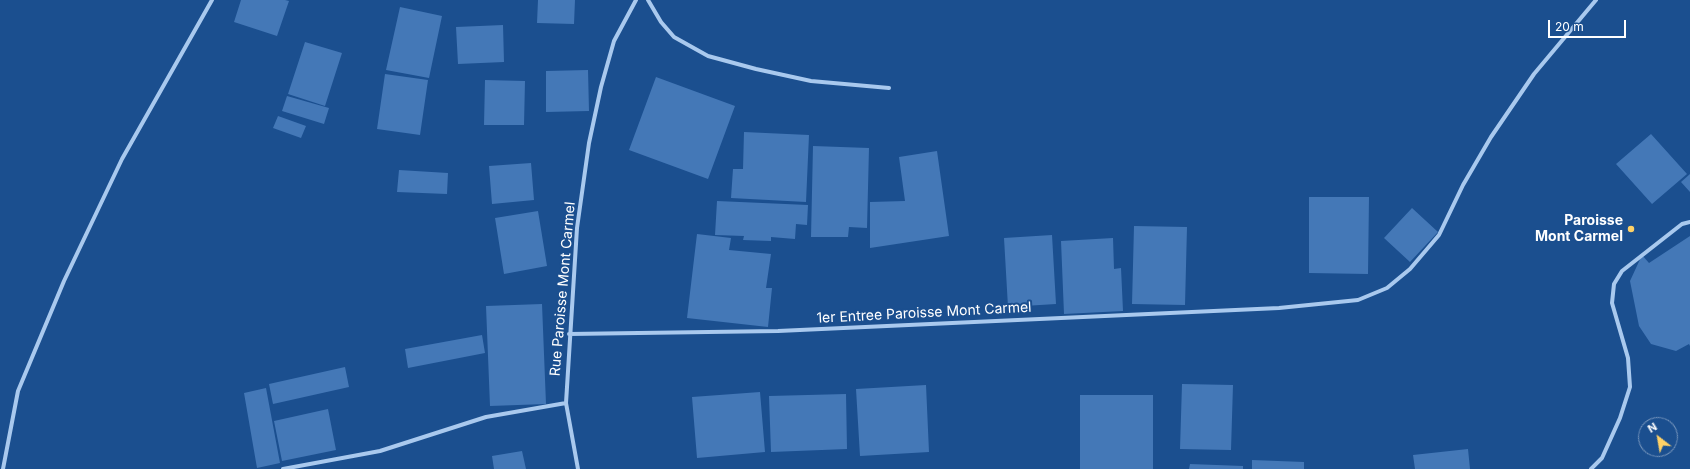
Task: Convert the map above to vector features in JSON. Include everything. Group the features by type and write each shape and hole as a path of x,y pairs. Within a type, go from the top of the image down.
{"street":[{"path":"3,469 18,391 64,281 122,159 212,0"},
{"name":"Rue Paroisse Mont Carmel","path":"578,469 566,402 569,334 577,228 589,143 601,87 614,41 636,0"},
{"path":"648,0 662,22 674,36 708,56 756,69 811,81 889,88"},
{"name":"1er Entree Paroisse Mont Carmel","path":"569,334 778,331 1279,308 1358,300 1387,288 1410,269 1439,235 1463,185 1491,137 1534,74 1596,0"},
{"path":"1591,469 1602,458 1620,418 1630,387 1628,358 1612,303 1614,284 1622,271 1682,224 1690,222"},
{"path":"282,469 380,451 486,417 566,402"}],"building":[{"path":"241,0 289,1 277,36 234,22"},
{"path":"538,0 575,0 574,24 537,23"},
{"path":"400,7 442,16 429,78 386,70"},
{"path":"503,25 504,62 458,64 456,27"},
{"path":"305,42 342,53 325,106 288,94"},
{"path":"588,70 589,111 546,112 546,71"},
{"path":"385,74 428,80 420,135 377,129"},
{"path":"656,77 735,106 708,179 629,150"},
{"path":"485,80 525,81 524,125 484,125"},
{"path":"287,96 329,108 324,124 282,111"},
{"path":"278,116 306,126 301,138 273,128"},
{"path":"744,132 809,135 806,202 731,198 733,169 743,169"},
{"path":"1651,134 1687,174 1652,204 1616,164"},
{"path":"813,146 869,148 867,228 849,227 848,237 811,237"},
{"path":"937,151 949,236 870,248 870,202 905,201 899,157"},
{"path":"531,163 534,200 492,204 489,166"},
{"path":"399,170 448,173 447,194 397,192"},
{"path":"1690,174 1690,192 1681,182"},
{"path":"1309,197 1369,197 1368,274 1309,273"},
{"path":"717,201 808,205 807,225 796,224 795,239 771,237 771,241 743,240 744,236 715,235"},
{"path":"1412,208 1438,232 1410,262 1384,238"},
{"path":"538,211 547,266 504,274 495,218"},
{"path":"1134,226 1187,227 1185,305 1132,304"},
{"path":"697,234 731,238 729,250 771,254 766,288 772,288 768,327 687,318"},
{"path":"1052,235 1056,304 1008,307 1004,238"},
{"path":"1690,236 1690,346 1689,344 1676,351 1651,344 1639,326 1630,281 1642,255 1649,263"},
{"path":"1113,238 1114,269 1121,268 1123,311 1064,314 1061,241"},
{"path":"542,304 546,404 490,406 486,306"},
{"path":"482,335 485,353 408,368 405,349"},
{"path":"345,367 349,387 273,404 269,384"},
{"path":"1182,384 1233,385 1231,450 1180,449"},
{"path":"926,385 929,452 860,456 856,389"},
{"path":"266,388 280,463 257,468 244,393"},
{"path":"760,392 765,452 697,458 692,397"},
{"path":"846,394 847,449 771,452 769,396"},
{"path":"1080,395 1153,395 1153,469 1080,469"},
{"path":"328,409 336,450 282,461 274,421"},
{"path":"1468,449 1470,469 1415,469 1413,455"},
{"path":"522,451 526,469 494,469 492,456"},
{"path":"1252,460 1304,462 1304,469 1252,469"},
{"path":"1190,464 1243,466 1243,469 1189,469"}],"place":[{"name":"Paroisse Mont Carmel","path":"1631,229"}]}
